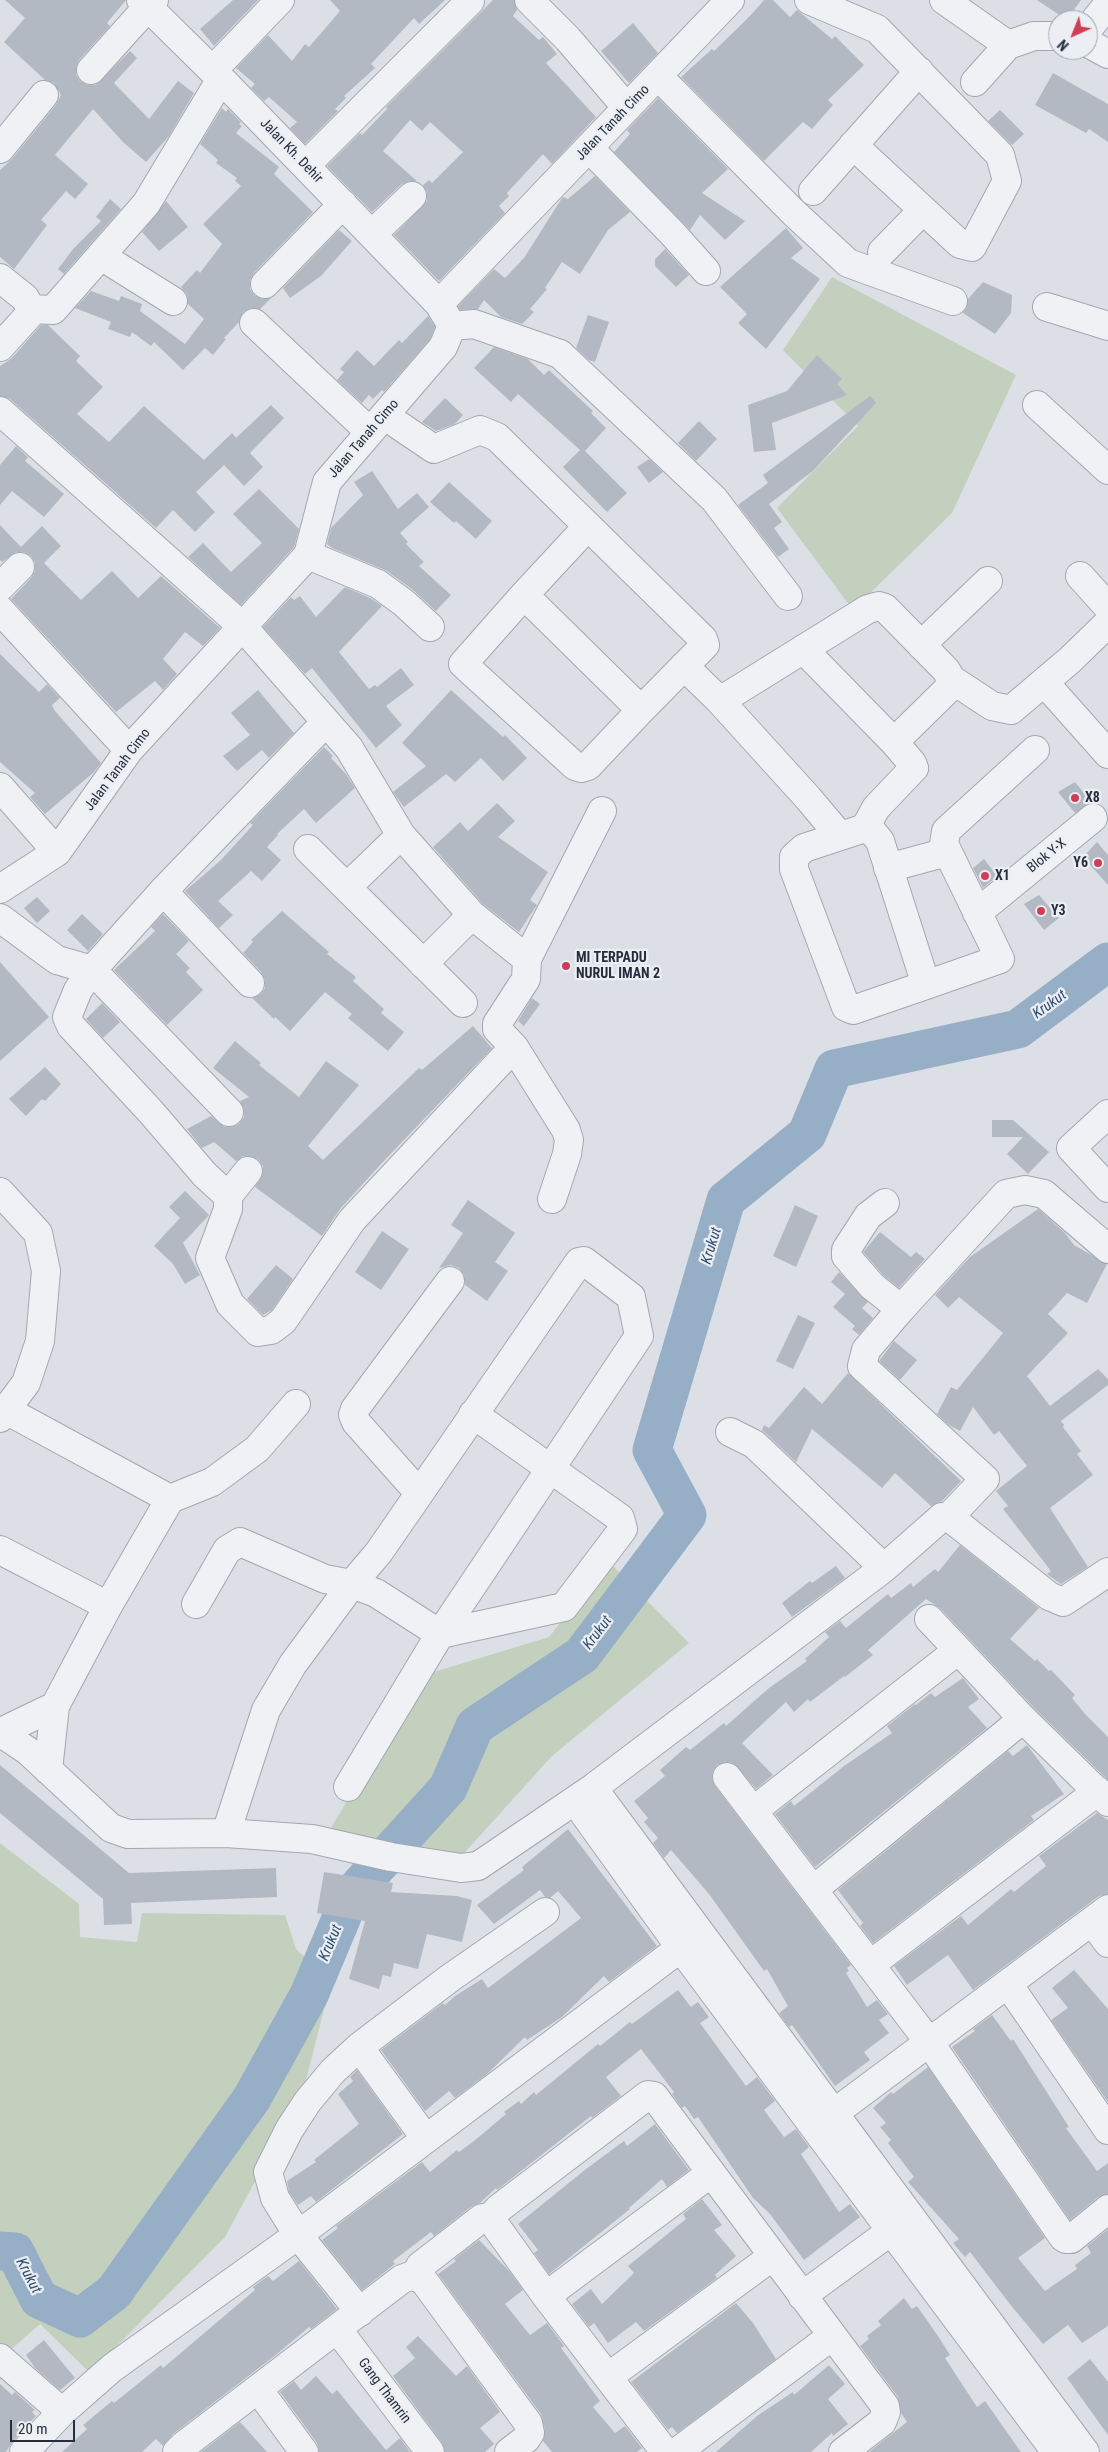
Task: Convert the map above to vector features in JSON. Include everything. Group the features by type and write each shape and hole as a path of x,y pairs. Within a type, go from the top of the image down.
{"street":[{"path":"31,309 53,310 146,204 217,75 280,0"},
{"path":"529,0 568,39 627,108"},
{"name":"Jalan Tanah Cimo","path":"0,889 57,852 129,750 308,555 327,482 443,347 446,315 589,148 730,0"},
{"path":"809,0 877,29 1000,155 1008,181 972,247 960,244 922,211 853,145"},
{"path":"944,0 1008,45"},
{"path":"306,165 470,1"},
{"path":"91,70 148,2"},
{"name":"Jalan Kh. Dehir","path":"148,2 372,234 446,315"},
{"path":"1098,16 1108,4"},
{"path":"975,82 1008,45 1034,36 1048,36"},
{"path":"813,191 919,70"},
{"path":"658,76 788,208 848,263 954,301"},
{"path":"0,149 44,95"},
{"path":"589,148 679,240 706,271"},
{"path":"372,234 412,196"},
{"path":"265,284 343,204"},
{"path":"882,252 922,211"},
{"path":"101,256 173,301"},
{"path":"0,278 25,298 31,309 30,314 0,347"},
{"path":"1047,307 1108,326"},
{"path":"446,315 560,354 714,499 788,596"},
{"path":"254,323 377,424 434,449 480,430 497,437 588,526 703,639 705,642 702,648 588,766 581,768 576,766 464,667 464,662 588,526"},
{"path":"1036,405 1108,470"},
{"path":"0,412 242,626 325,723 349,748 401,835 472,915 527,959"},
{"path":"308,555 378,584 430,627"},
{"path":"0,587 20,567"},
{"path":"1080,576 1108,607"},
{"path":"921,644 988,581"},
{"path":"524,595 641,710"},
{"path":"720,700 868,609 879,606 885,608 921,644 946,670 951,679 992,706 1011,710 1108,623"},
{"path":"0,610 129,750"},
{"path":"803,649 894,742 912,762 914,768 852,832"},
{"path":"684,666 720,700 808,798 852,832"},
{"path":"894,742 948,689 951,679"},
{"path":"1044,682 1108,754"},
{"path":"228,1196 206,1175 151,1112 71,1026 67,1017 78,990 92,970 163,891 325,723"},
{"path":"926,985 880,841 871,830 852,832 804,848 794,857 794,869 846,1007 853,1010 926,985 1000,959 947,852 944,844 946,831 1035,750"},
{"path":"0,787 57,852"},
{"path":"552,1199 568,1154 566,1130 514,1048 497,1029 496,1024 526,979 527,959 602,811"},
{"name":"Blok Y-X","path":"977,913 1093,818"},
{"path":"347,887 401,835"},
{"path":"308,848 463,1003"},
{"path":"888,868 947,852"},
{"path":"163,891 250,983"},
{"path":"424,964 472,915"},
{"path":"0,918 57,960 92,970 229,1112"},
{"path":"248,1171 228,1196 228,1209 210,1258 230,1304 258,1332 271,1330 283,1320 352,1220 514,1048"},
{"path":"1108,1114 1071,1148 1108,1188"},
{"path":"949,1517 985,1479 862,1366 866,1350 1006,1194 1024,1190 1044,1194 1108,1250"},
{"path":"0,1192 38,1233 46,1271 40,1341 26,1383 3,1414 170,1499"},
{"path":"885,1203 868,1216 846,1250 846,1256 872,1286 901,1309"},
{"path":"226,1833 266,1710 293,1664 352,1584 379,1552 579,1262 584,1261 631,1297 639,1336 440,1634 348,1787"},
{"path":"419,1494 356,1422 353,1415 450,1281"},
{"path":"48,1770 56,1706 108,1606 170,1499 212,1482 258,1449 296,1404"},
{"path":"196,1604 227,1550 240,1542 325,1579 352,1584 376,1593 440,1634 564,1606 622,1529 620,1518 473,1414"},
{"path":"730,1432 754,1444 884,1568"},
{"path":"0,1732 28,1751 111,1828 128,1834 226,1833 312,1839 390,1857 461,1868 478,1866 584,1795 884,1568 942,1517 949,1517 1049,1596 1062,1602 1108,1572"},
{"path":"0,1550 108,1606"},
{"path":"870,1965 1103,1797 1023,1719 929,1619"},
{"path":"753,1811 957,1650"},
{"path":"0,1732 56,1706"},
{"path":"813,1890 1023,1719"},
{"path":"727,1777 929,2042 1066,2239 1071,2239 1108,2209"},
{"path":"584,1795 901,2224 1085,2452"},
{"path":"360,2312 298,2235 275,2198 268,2172 289,2130 308,2101 333,2071 359,2047 450,1978 545,1912"},
{"path":"824,2121 1100,1915 1108,1943"},
{"path":"24,2452 62,2412 112,2368 298,2235 690,1940"},
{"path":"1008,1984 1108,2130"},
{"path":"359,2047 426,2139"},
{"path":"416,2277 420,2266 482,2218 490,2218 498,2209 648,2095 654,2096 878,2396 886,2412 882,2422 843,2452"},
{"path":"546,2296 711,2173"},
{"path":"490,2218 546,2296 665,2452"},
{"path":"802,2296 901,2224"},
{"path":"901,2224 1056,2452"},
{"path":"608,2377 772,2256"},
{"path":"177,2452 402,2279 413,2275 424,2281 528,2423 530,2433 526,2439 509,2452"},
{"name":"Gang Thamrin","path":"338,2330 430,2452"},
{"path":"677,2452 832,2336"},
{"path":"0,2358 62,2412"},
{"path":"258,2389 304,2452"}],"green space":[{"path":"832,277 1016,375 952,513 853,610 777,508 858,426 783,350"},
{"path":"609,1562 689,1643 552,1756 457,1861 326,1836 405,1704 434,1672 549,1637"},
{"path":"0,1843 79,1904 80,1937 137,1942 142,1913 285,1915 296,1949 331,1982 303,2092 225,2237 90,2373 40,2324 8,2352 0,2344"}],"building":[{"path":"5,0 126,0 107,23 110,26 79,60 76,67 76,75 80,81 87,85 96,85 130,51 137,58 114,83 149,119 178,81 194,93 169,136 146,162 123,142 93,109 55,155 88,184 75,199 66,191 41,220 47,225 14,269 0,257 0,170 12,159 56,105 61,95 54,83 45,80 4,42 25,18"},
{"path":"233,0 258,0 214,46 200,29"},
{"path":"330,0 445,0 419,24 414,18 371,64 375,68 344,96 346,98 335,109 338,111 305,144 290,128 297,122 269,97 264,101 251,88 255,84 236,68 268,35 292,61 305,44 309,47 340,11"},
{"path":"493,0 514,0 517,10 513,16 539,40 543,37 557,54 546,63 596,117 552,164 543,154 507,193 509,196 499,206 505,213 439,281 394,235 427,201 427,193 423,185 429,180 432,183 463,152 430,122 422,131 410,120 383,151 417,181 409,181 402,184 372,212 327,166 360,133 362,135 387,109 386,107"},
{"path":"764,0 773,0 790,17 797,10 832,39 835,36 864,65 828,100 833,105 812,129 803,122 764,161 681,77 712,49 714,51"},
{"path":"1037,0 1081,0 1074,10 1052,10"},
{"path":"633,23 658,53 629,83 601,51"},
{"path":"1053,73 1108,104 1108,142 1089,129 1086,133 1035,105"},
{"path":"658,98 728,169 702,193 745,221 725,240 700,215 690,230 614,152 630,134 627,130"},
{"path":"222,108 226,112 228,109 241,122 239,124 242,126 236,133 279,167 274,174 313,212 254,273 250,280 250,289 254,295 262,299 272,297 260,309 250,308 243,312 239,322 224,338 226,339 213,355 205,348 183,370 154,342 151,346 132,332 130,337 108,329 111,322 75,308 91,291 119,301 121,296 142,304 140,311 185,344 204,319 188,304 187,294 181,287 197,270 200,273 222,244 203,224 241,186 235,181 237,178 216,163 218,160 200,144"},
{"path":"1000,110 1024,134 1012,145 988,121"},
{"path":"595,176 630,212 608,230 580,274 562,262 545,288 547,289 530,309 534,312 522,324 501,317 484,300 478,309 460,310 458,306 494,269 505,278 524,258 562,198 568,199"},
{"path":"110,199 121,209 64,274 58,269 73,249 101,221 96,217"},
{"path":"166,201 188,227 159,251 142,232"},
{"path":"786,228 803,248 791,258 820,279 766,349 738,323 747,314 720,287"},
{"path":"339,230 352,241 321,276 290,298 283,288"},
{"path":"665,249 689,275 676,287 655,266 655,259"},
{"path":"983,282 1012,295 1011,313 995,334 963,313 967,307 968,299"},
{"path":"588,315 609,322 595,362 589,360 576,348"},
{"path":"428,316 435,327 430,339 384,392 382,390 373,399 369,395 362,403 337,380 344,372 340,369 357,350 374,366 399,340 402,343"},
{"path":"41,325 48,325 80,356 76,361 103,387 77,414 109,442 144,406 204,460 232,433 236,438 271,405 284,418 250,453 263,467 244,486 224,465 196,492 215,512 195,532 173,510 156,528 10,399 0,396 0,366 12,358"},
{"path":"494,347 528,359 544,375 549,370 593,411 591,413 606,428 585,451 627,493 607,512 563,467 580,450 518,394 511,402 474,368"},
{"path":"817,355 842,379 837,384 847,395 772,423 776,450 754,452 748,405 787,391"},
{"path":"870,396 876,403 813,471 769,504 782,522 774,528 789,549 778,557 738,505 768,483 763,475"},
{"path":"445,398 463,415 455,424 436,431 422,422"},
{"path":"699,421 717,439 696,461 678,443"},
{"path":"16,446 28,457 25,461 64,494 44,517 12,491 0,505 0,465"},
{"path":"649,459 663,472 649,483 637,467"},
{"path":"372,471 398,509 417,493 429,507 400,533 408,542 406,544 424,562 419,566 451,595 436,611 413,590 387,571 332,548 327,544 331,528 363,495 354,482"},
{"path":"449,482 492,521 476,539 430,502"},
{"path":"259,489 299,529 294,547 241,605 188,557 203,543 231,572 262,543 233,514"},
{"path":"0,525 21,547 42,526 61,546 44,563 81,600 112,571 138,598 161,576 220,628 203,646 185,632 163,659 177,674 163,690 155,681 116,712 11,599 31,578 35,571 35,563 31,556 24,552 16,552 2,562 0,560"},
{"path":"345,587 370,598 382,606 339,652 369,689 375,685 377,687 401,668 414,685 386,706 402,725 376,748 312,668 305,674 263,627 291,597 294,600 300,596 316,617"},
{"path":"0,654 39,692 47,684 60,698 52,705 55,711 101,763 94,772 45,814 30,797 35,793 0,762"},
{"path":"258,690 294,733 269,758 262,750 237,771 223,756 250,735 231,713"},
{"path":"451,690 503,737 505,735 527,758 503,781 481,758 455,782 446,774 404,807 393,792 426,766 402,743"},
{"path":"324,747 333,756 331,758 346,774 355,788 316,823 304,809 277,834 267,847 281,860 262,881 251,871 218,901 233,915 219,928 185,891 221,860 253,825 250,823"},
{"name":"X8","path":"1075,782 1092,803 1075,813 1058,792"},
{"path":"497,803 515,821 498,837 548,872 530,900 537,905 519,932 483,904 433,847 460,822 468,831"},
{"name":"Y6","path":"1097,842 1108,855 1108,885 1083,857"},
{"name":"X1","path":"984,859 997,876 983,888 973,868"},
{"name":"Y3","path":"1039,895 1059,918 1044,930 1024,904"},
{"path":"37,897 50,911 37,923 24,908"},
{"path":"282,911 329,952 327,954 356,977 353,981 384,1009 381,1013 404,1032 388,1051 348,1018 352,1014 325,992 290,1031 252,998 261,994 265,988 265,980 261,972 243,953 253,942 251,940"},
{"path":"82,914 103,934 88,951 67,930"},
{"path":"163,914 189,941 176,954 190,968 186,972 203,990 167,1025 114,970 155,931 151,927"},
{"path":"0,962 49,1017 0,1061"},
{"path":"532,998 540,1004 524,1026 518,1021"},
{"path":"102,1003 120,1022 103,1038 86,1019"},
{"path":"473,1026 492,1048 340,1209 322,1236 255,1187 263,1173 263,1166 258,1159 243,1156 236,1161 214,1142 202,1148 187,1129 211,1116 224,1127 232,1127 239,1124 244,1117 244,1109 240,1101 249,1097 213,1068 235,1041 261,1063 259,1065 299,1097 326,1061 359,1085 308,1146 323,1160 419,1068 422,1070"},
{"path":"45,1067 61,1084 45,1101 42,1099 26,1116 9,1099"},
{"path":"992,1120 1013,1120 1049,1152 1028,1174 1007,1154 1023,1137 992,1137"},
{"path":"185,1191 209,1215 183,1243 200,1275 185,1284 173,1264 154,1246 180,1218 169,1207"},
{"path":"468,1200 515,1233 495,1262 508,1271 487,1301 465,1285 464,1275 459,1268 451,1265 439,1268 463,1233 451,1225"},
{"path":"795,1205 818,1216 796,1267 773,1256"},
{"path":"1038,1209 1065,1233 1074,1245 1107,1264 1087,1303 1067,1293 1048,1314 1068,1333 1027,1376 1050,1406 1098,1369 1108,1379 1108,1385 1061,1421 1064,1425 1063,1427 1081,1451 1077,1454 1093,1475 1050,1508 1088,1567 1061,1584 1047,1574 1051,1571 1003,1509 1008,1506 996,1491 1027,1466 999,1431 994,1435 973,1407 960,1431 949,1425 937,1414 951,1387 957,1390 1003,1333 959,1297 948,1308 935,1295 970,1257"},
{"path":"382,1231 409,1249 381,1290 355,1272"},
{"path":"880,1232 911,1257 916,1252 925,1259 899,1288 883,1275 863,1252"},
{"path":"276,1265 293,1279 272,1310 263,1315 247,1299"},
{"path":"839,1272 868,1302 862,1308 873,1318 859,1335 852,1329 855,1326 833,1307 845,1294 831,1282"},
{"path":"798,1315 815,1323 793,1369 776,1361"},
{"path":"894,1341 917,1360 900,1380 879,1361"},
{"path":"848,1373 961,1481 942,1501 931,1506 895,1473 882,1488 812,1429 796,1462 762,1430 764,1425 769,1428 804,1387 822,1404"},
{"path":"960,1545 1039,1608 1010,1639 1035,1661 1037,1659 1049,1671 1051,1670 1075,1695 1072,1698 1085,1714 1108,1737 1108,1780 1034,1708 940,1608 926,1599 868,1650 873,1655 845,1677 810,1702 808,1699 794,1712 786,1702 742,1743 773,1775 756,1789 733,1763 726,1762 717,1765 713,1771 712,1778 715,1786 851,1965 847,1968 849,1971 846,1973 867,2007 877,2000 888,2014 879,2020 889,2033 864,2052 870,2060 835,2086 792,2025 789,2027 779,2013 788,2006 767,1969 764,1971 709,1894 671,1850 664,1858 653,1843 658,1838 644,1822 648,1818 634,1801 665,1776 660,1770 686,1747 690,1750 724,1723 726,1726 769,1688 807,1661 805,1659 829,1637 825,1632 840,1621 846,1628 888,1594 891,1598 911,1583 913,1587 935,1569 938,1572"},
{"path":"836,1566 845,1578 792,1617 782,1603 810,1581 812,1583"},
{"path":"963,1678 979,1699 968,1707 987,1728 815,1867 775,1814 791,1801 794,1806 844,1766 892,1733 887,1726 915,1704 931,1693 935,1697"},
{"path":"1027,1745 1064,1794 1031,1816 1034,1820 873,1943 860,1926 863,1923 838,1890 1008,1751 1013,1756"},
{"path":"0,1765 129,1873 276,1868 277,1897 131,1903 132,1924 104,1925 103,1899 0,1813"},
{"path":"1097,1813 1108,1820 1108,1894 1099,1896 973,1990 948,1955 907,1985 894,1966 961,1916 968,1925 1011,1889 1014,1892 1046,1866 1039,1856"},
{"path":"568,1829 657,1946 609,1982 604,1976 562,2017 527,2040 525,2037 487,2074 455,2098 449,2091 425,2111 381,2050 443,2003 445,2005 455,1996 482,1979 488,1988 581,1918 558,1891 550,1898 545,1897 540,1890 494,1924 477,1905 524,1870 522,1867"},
{"path":"324,1872 393,1883 391,1892 457,1896 472,1900 462,1942 427,1934 418,1969 394,1963 391,1977 383,1975 379,1989 349,1979 365,1921 317,1913"},
{"path":"1074,1970 1108,2009 1108,2102 1051,2020 1068,2008 1052,1988"},
{"path":"678,1990 691,2007 698,2002 709,2017 700,2023 746,2086 757,2077 775,2101 764,2110 784,2137 796,2129 809,2147 801,2154 839,2212 850,2204 860,2217 804,2260 770,2214 753,2198 698,2117 694,2119 685,2106 682,2108 672,2094 674,2092 641,2049 606,2077 621,2096 592,2118 591,2116 497,2190 496,2188 480,2203 472,2206 434,2236 431,2232 393,2261 395,2264 362,2290 322,2240 338,2228 336,2226 422,2162 430,2172 457,2150 459,2152 506,2114 504,2112 519,2101 521,2104 534,2092 536,2095 598,2044 600,2046 630,2022 632,2024"},
{"path":"992,2015 1011,2041 1013,2039 1069,2127 1066,2128 1097,2171 1108,2163 1108,2194 1098,2197 1070,2220 952,2047 975,2031 973,2029"},
{"path":"928,2067 1045,2238 1018,2258 1045,2291 1077,2269 1075,2265 1091,2253 1087,2246 1108,2229 1108,2326 1082,2343 1068,2325 1043,2344 970,2252 965,2257 953,2243 959,2239 908,2182 914,2177 888,2143 891,2140 880,2127 886,2123 873,2108 891,2092 893,2094"},
{"path":"357,2070 403,2134 316,2202 311,2196 298,2205 289,2192 287,2181 316,2162 314,2160 359,2124 338,2094 353,2081 350,2077"},
{"path":"655,2124 689,2170 667,2187 662,2179 630,2209 549,2274 534,2253 538,2250 518,2224 624,2141 627,2146"},
{"path":"702,2199 722,2225 714,2230 736,2256 715,2275 717,2278 644,2331 636,2322 608,2343 594,2323 589,2327 572,2304 591,2289 602,2304 634,2273 628,2266 686,2219 683,2214"},
{"path":"479,2240 510,2272 523,2290 505,2304 530,2335 547,2323 564,2346 561,2348 600,2401 593,2407 615,2433 625,2426 642,2448 637,2452 552,2452 543,2441 545,2430 541,2414 438,2274"},
{"path":"299,2261 337,2309 311,2329 309,2327 173,2434 163,2446 156,2439 142,2452 62,2452 87,2429 83,2425 161,2365 163,2368 255,2290 253,2287 268,2276 273,2281"},
{"path":"904,2298 912,2309 917,2306 938,2336 950,2355 945,2358 977,2407 985,2401 1021,2452 869,2452 907,2422 901,2413 898,2397 860,2346 869,2339 867,2336 881,2325 878,2321"},
{"path":"736,2303 753,2323 776,2359 677,2433 672,2427 668,2430 631,2382"},
{"path":"418,2336 456,2376 467,2366 500,2412 480,2428 494,2444 485,2452 445,2452 442,2443 393,2376 415,2358 406,2347"},
{"path":"44,2340 75,2378 60,2390 35,2368 26,2355"},
{"path":"1090,2359 1108,2382 1108,2435 1067,2378"},
{"path":"829,2365 845,2384 828,2399 848,2424 833,2436 832,2433 811,2452 716,2452 757,2416 793,2392 794,2395"},
{"path":"316,2376 332,2394 337,2390 386,2450 400,2438 410,2452 319,2452 317,2443 280,2392 294,2381 301,2390"},
{"path":"0,2384 12,2395 15,2392 35,2410 32,2412 36,2416 13,2441 6,2452 0,2452"},
{"path":"240,2422 267,2452 201,2452"}],"waterway":[{"name":"Krukut","path":"0,2251 15,2252 39,2299 80,2318 114,2292 252,2098 309,1995 351,1895 448,1788 475,1726 582,1655 687,1515 652,1450 726,1200 807,1134 834,1069 1018,1029 1108,962"}],"place":[{"name":"X8","path":"1075,798"},
{"name":"Y6","path":"1098,863"},
{"name":"X1","path":"985,876"},
{"name":"Y3","path":"1041,911"},
{"name":"MI TERPADU NURUL IMAN 2","path":"566,966"}]}
